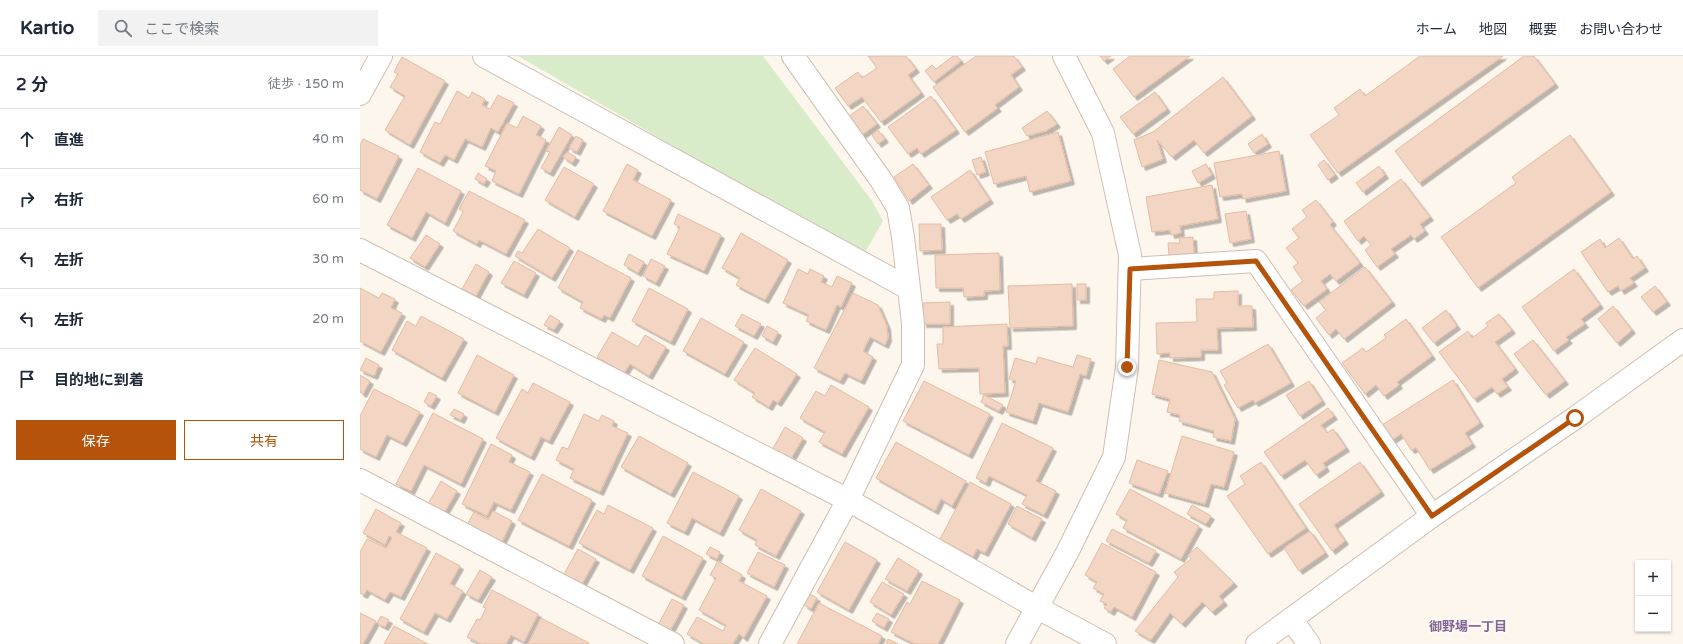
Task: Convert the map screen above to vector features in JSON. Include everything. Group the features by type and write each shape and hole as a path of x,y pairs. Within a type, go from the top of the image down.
{"street":[{"path":"360,94 381,56"},
{"path":"484,56 908,288"},
{"path":"1017,644 1068,551 1114,457 1127,367 1130,255 1103,133 1064,56"},
{"path":"770,644 848,500 913,365 913,323 903,237 898,208 803,60"},
{"path":"360,250 848,500 1036,607 1106,644"},
{"path":"1130,269 1256,261 1432,516"},
{"path":"1257,644 1432,516 1575,418 1683,340"},
{"path":"360,480 673,644"},
{"path":"1291,619 1309,644"}],"green space":[{"path":"518,56 763,56 872,201 883,221 863,256"}],"building":[{"path":"868,56 906,56 916,69 908,75 921,93 881,122 862,97 848,106 835,88 858,72 862,78 877,68"},
{"path":"953,56 957,56 961,61 934,82 925,71 932,65 936,69"},
{"path":"976,56 1014,56 1022,67 1011,75 1019,87 995,105 998,108 965,132 933,87"},
{"path":"1100,56 1111,56 1104,61"},
{"path":"1130,56 1190,56 1134,97 1113,69"},
{"path":"1420,56 1503,56 1338,173 1310,135 1339,115 1334,108 1360,89 1365,96"},
{"path":"1524,56 1534,56 1555,84 1419,183 1395,151"},
{"path":"402,57 445,81 410,145 385,130 405,96 390,87 398,74 394,72"},
{"path":"1223,77 1252,116 1204,153 1194,140 1172,157 1157,140 1163,159 1142,167 1134,140 1153,132"},
{"path":"457,91 469,98 472,92 485,99 482,105 490,109 498,95 514,103 498,132 491,128 482,147 465,139 454,160 445,155 440,163 420,152 435,122 440,124"},
{"path":"1155,92 1167,109 1133,134 1120,117"},
{"path":"931,96 956,130 921,154 917,148 908,154 888,127"},
{"path":"863,106 877,124 862,135 848,117"},
{"path":"1047,111 1057,124 1046,131 1027,136 1022,128"},
{"path":"523,116 541,126 536,135 546,140 519,194 492,181 496,171 485,166 507,123 517,128"},
{"path":"559,127 572,135 550,173 541,168 550,152 546,151"},
{"path":"878,130 885,139 878,144 872,135"},
{"path":"1058,132 1071,181 1030,192 1026,176 994,184 985,152"},
{"path":"1262,134 1268,144 1254,153 1248,144"},
{"path":"1570,135 1611,192 1478,288 1441,237 1516,183 1512,177"},
{"path":"576,136 583,140 577,152 569,148"},
{"path":"363,139 399,156 377,199 360,190 360,145"},
{"path":"1279,151 1286,191 1243,199 1242,194 1220,197 1214,163"},
{"path":"567,152 576,157 572,163 563,157"},
{"path":"981,157 986,172 977,175 972,160"},
{"path":"1324,160 1335,175 1328,180 1318,165"},
{"path":"627,164 638,170 633,180 671,200 652,236 603,211"},
{"path":"913,164 929,185 909,201 894,177"},
{"path":"1206,164 1212,175 1198,183 1192,171"},
{"path":"1379,166 1385,175 1363,192 1356,183"},
{"path":"564,167 594,184 575,217 545,200"},
{"path":"418,168 461,191 445,223 426,212 412,238 387,225"},
{"path":"970,170 990,200 961,219 957,214 947,220 931,197"},
{"path":"478,173 487,179 484,184 475,179"},
{"path":"1401,179 1430,217 1420,224 1425,231 1414,239 1411,235 1391,249 1395,254 1377,267 1365,250 1371,245 1364,236 1358,241 1344,221"},
{"path":"1212,185 1218,219 1180,226 1181,233 1171,235 1170,230 1152,232 1146,197"},
{"path":"469,191 525,220 506,254 479,240 477,244 453,231 463,212 459,209"},
{"path":"1316,200 1333,222 1330,225 1360,263 1336,281 1330,274 1321,281 1327,289 1304,306 1291,290 1303,281 1293,267 1298,263 1286,248 1299,238 1292,229 1307,217 1302,210"},
{"path":"1246,211 1251,239 1230,243 1225,214"},
{"path":"678,214 721,235 704,271 667,254 680,227 674,224"},
{"path":"919,224 941,224 942,250 920,251"},
{"path":"538,229 570,248 552,278 515,256 518,251 522,253"},
{"path":"741,233 788,260 765,300 736,285 740,278 722,268"},
{"path":"426,235 440,244 425,267 410,258"},
{"path":"1193,237 1194,254 1169,255 1168,243 1180,243 1179,238"},
{"path":"1619,238 1633,259 1637,256 1645,268 1630,278 1634,283 1621,291 1618,286 1608,292 1581,252 1600,239 1605,248"},
{"path":"578,250 631,278 610,318 604,315 602,319 580,308 583,302 558,288"},
{"path":"999,253 1000,290 984,291 984,296 964,297 963,288 936,288 935,255"},
{"path":"629,254 644,262 638,273 624,265"},
{"path":"651,259 665,266 656,283 643,276"},
{"path":"514,261 536,273 524,295 501,283"},
{"path":"476,264 489,272 476,296 462,289"},
{"path":"1365,267 1392,302 1344,339 1336,329 1329,335 1316,318 1326,310 1319,302"},
{"path":"798,269 808,274 810,269 824,276 821,282 832,287 837,276 852,283 841,307 837,305 826,330 806,321 809,315 783,303"},
{"path":"1574,269 1600,305 1581,319 1585,324 1566,337 1569,340 1554,351 1522,307"},
{"path":"1072,284 1073,326 1010,328 1008,286"},
{"path":"1077,284 1086,284 1086,300 1077,300"},
{"path":"1655,286 1667,302 1653,312 1641,297"},
{"path":"360,288 379,298 382,293 395,299 391,308 402,313 381,352 360,341"},
{"path":"649,288 688,309 671,342 632,321"},
{"path":"1238,291 1238,306 1252,306 1253,327 1217,328 1218,350 1201,350 1201,357 1170,358 1170,353 1157,354 1156,323 1197,322 1196,299 1214,299 1214,292"},
{"path":"853,293 878,305 887,326 888,338 885,345 870,337 863,351 873,357 861,381 845,373 840,381 814,368"},
{"path":"950,302 950,324 923,324 923,303"},
{"path":"1613,306 1632,330 1617,343 1598,319"},
{"path":"1446,310 1457,326 1434,343 1422,328"},
{"path":"742,314 761,324 754,336 735,326"},
{"path":"1499,314 1512,330 1495,342 1515,369 1502,379 1508,387 1497,394 1492,387 1474,399 1439,352 1468,331 1472,338 1488,326 1486,323"},
{"path":"550,315 560,321 554,330 544,325"},
{"path":"421,316 464,339 442,378 392,350 407,321 416,326"},
{"path":"701,318 744,342 725,374 683,351"},
{"path":"1406,319 1432,356 1397,382 1399,385 1384,396 1376,385 1365,394 1342,363 1363,348 1366,352 1386,338 1384,335"},
{"path":"1007,324 1008,346 1003,346 1005,393 980,394 979,368 939,369 937,344 943,344 943,327"},
{"path":"767,326 778,332 773,342 762,336"},
{"path":"612,332 638,347 645,335 666,347 649,376 630,364 624,373 597,357"},
{"path":"1533,340 1565,381 1546,395 1514,354"},
{"path":"1268,344 1291,383 1255,403 1253,400 1238,408 1224,385 1227,383 1220,371"},
{"path":"755,348 797,374 778,403 773,400 769,407 752,397 755,393 734,380"},
{"path":"477,355 514,375 495,412 458,393"},
{"path":"1077,355 1091,359 1086,376 1080,374 1068,412 1039,403 1033,421 1006,412 1016,381 1009,379 1015,358 1036,364 1038,357 1073,367"},
{"path":"366,358 379,365 374,376 360,370"},
{"path":"1159,360 1212,372 1235,419 1231,441 1213,437 1214,431 1179,421 1180,415 1167,412 1170,399 1152,394"},
{"path":"360,375 370,381 363,394 360,392"},
{"path":"1453,380 1480,423 1465,433 1472,444 1430,470 1416,448 1411,450 1401,434 1392,440 1382,425"},
{"path":"924,381 990,414 969,455 903,421"},
{"path":"1309,381 1322,401 1300,416 1286,395"},
{"path":"533,383 570,402 549,441 541,437 531,457 496,438 522,389 528,393"},
{"path":"831,385 869,407 842,454 819,442 825,432 800,418 816,391 825,396"},
{"path":"374,389 420,412 403,443 387,435 376,457 360,449 360,416"},
{"path":"429,392 437,396 431,406 424,402"},
{"path":"984,395 1003,405 999,411 981,402"},
{"path":"1328,408 1334,416 1321,425 1327,433 1333,429 1346,448 1323,463 1326,468 1316,475 1305,460 1281,476 1264,452"},
{"path":"454,409 464,414 461,420 450,415"},
{"path":"433,413 483,439 461,484 424,465 411,491 396,484"},
{"path":"584,414 599,421 602,415 614,421 612,426 628,433 600,492 570,478 574,469 556,460 562,447 568,449"},
{"path":"1002,423 1053,448 1036,481 1056,491 1044,515 1022,504 1027,495 989,476 986,483 976,478"},
{"path":"785,427 803,438 789,462 771,452"},
{"path":"639,436 688,463 671,494 621,467"},
{"path":"1182,436 1234,452 1224,487 1211,484 1205,504 1165,493"},
{"path":"896,442 966,481 952,506 941,499 935,511 876,478"},
{"path":"491,444 512,455 509,462 530,472 511,510 494,502 487,516 462,504"},
{"path":"1137,460 1168,471 1159,494 1129,483"},
{"path":"1261,462 1306,528 1268,554 1227,496 1245,484 1240,476"},
{"path":"1360,462 1381,492 1334,525 1345,541 1332,551 1299,504"},
{"path":"693,472 739,496 720,533 692,518 685,532 667,523"},
{"path":"542,474 592,500 569,546 518,520"},
{"path":"441,481 457,491 444,513 428,504"},
{"path":"970,482 1011,504 985,553 977,549 973,557 940,539"},
{"path":"761,489 801,511 776,556 755,545 757,540 739,530"},
{"path":"1130,489 1199,526 1181,559 1123,528 1127,520 1116,514"},
{"path":"608,505 653,528 630,570 579,543 597,510 604,514"},
{"path":"1192,505 1211,516 1206,524 1187,514"},
{"path":"1017,506 1042,519 1032,538 1008,524"},
{"path":"376,509 401,523 396,532 427,548 401,597 390,592 385,600 367,590 364,595 360,593 360,552 367,539 386,548 392,538 389,536 385,545 363,533"},
{"path":"493,511 512,521 501,544 466,527 474,512 488,520"},
{"path":"1112,529 1156,551 1149,563 1106,541"},
{"path":"1310,531 1325,553 1299,571 1284,548"},
{"path":"663,536 703,558 682,597 642,576"},
{"path":"845,542 877,560 849,610 817,592"},
{"path":"1102,543 1156,572 1132,617 1114,607 1111,612 1104,608 1107,604 1100,601 1104,594 1093,588 1097,582 1085,575"},
{"path":"710,547 720,552 717,559 706,554"},
{"path":"1197,547 1234,583 1219,596 1224,602 1212,612 1202,602 1182,624 1170,613 1151,640 1135,631 1178,577 1174,572 1191,559 1188,555"},
{"path":"578,549 596,559 582,584 564,574"},
{"path":"758,552 785,565 774,587 747,573"},
{"path":"436,553 460,566 450,584 463,591 447,619 435,613 424,632 400,619"},
{"path":"898,558 919,571 907,591 885,579"},
{"path":"718,561 742,575 739,581 767,596 744,638 739,634 733,644 704,644 687,634 697,617 723,631 726,625 699,610 716,578 710,575"},
{"path":"480,570 492,577 478,600 466,594"},
{"path":"922,581 960,600 938,644 915,644 891,632 907,602 910,604"},
{"path":"882,582 904,594 891,615 870,602"},
{"path":"492,590 538,614 524,642 511,635 506,644 481,644 467,637 477,619 480,620 486,608 483,607"},
{"path":"810,594 817,598 811,609 804,605"},
{"path":"672,599 684,605 669,633 657,627"},
{"path":"819,603 882,636 878,644 797,644"},
{"path":"360,613 376,621 363,644 360,644"},
{"path":"877,613 889,619 884,628 872,621"},
{"path":"381,616 389,620 385,627 377,623"},
{"path":"541,618 589,643 589,644 528,644"},
{"path":"394,626 428,644 384,644"},
{"path":"888,639 898,644 886,644"}],"district":[{"name":"御野場一丁目","path":"1468,626"}],"route":[{"path":"1127,367 1130,269 1256,261 1432,516 1575,418"}]}
